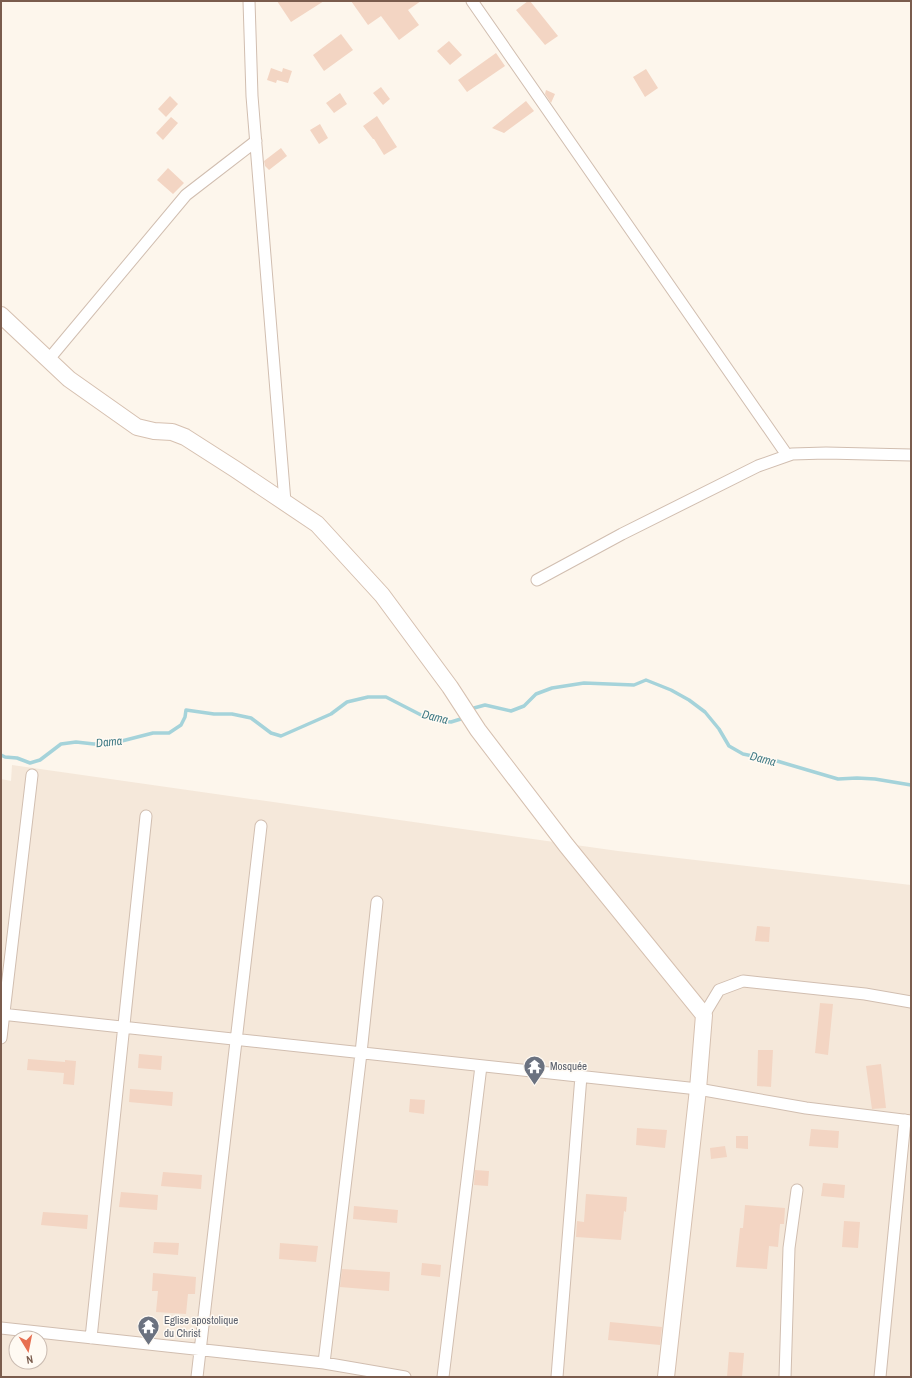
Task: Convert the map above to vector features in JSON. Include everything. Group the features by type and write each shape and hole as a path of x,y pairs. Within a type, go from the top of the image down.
{"street":[{"path":"472,1 787,455"},
{"path":"251,2 252,96 285,502"},
{"path":"49,360 186,195 256,140"},
{"path":"1,315 69,379 137,427 154,431 172,432 185,437 318,524 382,595 450,687 478,730 566,845 704,1015"},
{"path":"537,580 622,534 758,466 787,455 826,453 911,455"},
{"path":"1,1038 32,775"},
{"path":"91,1338 146,816"},
{"path":"197,1377 261,826"},
{"path":"324,1363 361,1053 377,902"},
{"path":"666,1377 698,1089 704,1015 719,990 743,981 865,994 911,1002"},
{"path":"3,1014 698,1089 806,1108 908,1121 880,1377"},
{"path":"443,1377 481,1066"},
{"path":"557,1377 582,1076"},
{"path":"785,1377 789,1248 797,1190"},
{"path":"1,1328 324,1363 405,1377"}],"shaded area":[{"path":"12,765 618,851 911,885 911,1377 1,1377 1,779 11,781"}],"building":[{"path":"277,1 324,1 291,22"},
{"path":"351,1 421,1 408,10 419,25 399,40 381,16 368,25"},
{"path":"530,1 558,36 545,45 516,10"},
{"path":"341,34 353,50 324,71 313,55"},
{"path":"449,41 462,55 450,65 437,51"},
{"path":"496,53 505,66 467,92 458,80"},
{"path":"271,68 282,72 283,68 292,71 288,83 277,80 276,83 267,80"},
{"path":"646,69 658,88 645,97 633,77"},
{"path":"381,87 390,99 383,105 373,93"},
{"path":"546,90 555,94 551,103 545,94"},
{"path":"340,93 347,104 334,113 326,103"},
{"path":"170,96 178,104 166,117 158,109"},
{"path":"526,101 534,111 504,133 492,128"},
{"path":"377,116 397,147 384,155 374,139 363,126"},
{"path":"171,117 178,123 163,140 156,133"},
{"path":"320,124 328,138 319,144 310,130"},
{"path":"281,148 287,156 269,170 265,166 264,161"},
{"path":"168,168 184,183 173,194 157,180"},
{"path":"757,926 770,927 769,942 755,941"},
{"path":"820,1003 833,1004 828,1055 815,1053"},
{"path":"758,1050 773,1050 771,1087 757,1086"},
{"path":"139,1054 162,1056 161,1070 138,1068"},
{"path":"28,1059 65,1062 65,1060 76,1061 74,1085 63,1084 64,1073 27,1070"},
{"path":"881,1064 886,1108 872,1109 866,1066"},
{"path":"130,1089 173,1092 172,1106 129,1102"},
{"path":"410,1099 425,1100 424,1114 409,1112"},
{"path":"637,1128 667,1130 665,1148 636,1145"},
{"path":"811,1129 839,1131 838,1148 809,1146"},
{"path":"736,1136 748,1136 748,1149 736,1148"},
{"path":"725,1146 727,1157 711,1159 710,1148"},
{"path":"475,1170 489,1171 488,1186 474,1185"},
{"path":"163,1172 202,1175 201,1189 161,1186"},
{"path":"823,1183 845,1185 844,1198 821,1196"},
{"path":"121,1192 158,1195 157,1210 119,1207"},
{"path":"586,1194 627,1197 621,1240 576,1237 577,1221 584,1222"},
{"path":"745,1205 785,1208 784,1224 780,1224 778,1247 769,1246 767,1269 736,1267 740,1228 743,1228"},
{"path":"354,1206 398,1210 397,1223 353,1219"},
{"path":"43,1212 88,1215 87,1229 41,1225"},
{"path":"844,1221 860,1222 858,1248 842,1247"},
{"path":"154,1242 179,1243 178,1255 153,1253"},
{"path":"280,1243 318,1246 316,1262 279,1259"},
{"path":"422,1263 441,1265 440,1277 421,1275"},
{"path":"342,1269 390,1272 389,1291 340,1287"},
{"path":"153,1273 196,1277 195,1294 188,1294 186,1314 156,1312 158,1291 152,1291"},
{"path":"610,1322 662,1327 660,1345 608,1340"},
{"path":"729,1352 744,1353 742,1377 727,1377"}],"waterway":[{"name":"Dama","path":"471,711 474,708 485,705 511,711 524,706 536,694 552,688 584,683 634,685 646,680 671,690 689,700 705,712 719,729 729,746 743,754 777,761 838,779 875,779 911,785"},
{"name":"Dama","path":"1,755 5,757 17,758 30,763 40,760 61,744 76,742 94,744 114,743 153,733 169,733 181,725 185,717 186,710 214,714 232,714 251,718 271,733 281,736 331,714 347,702 368,697 386,697 423,716 442,721 451,722 464,718"}],"place":[{"name":"Mosquée","path":"535,1086"},
{"name":"Eglise apostolique du Christ","path":"148,1346"}]}
